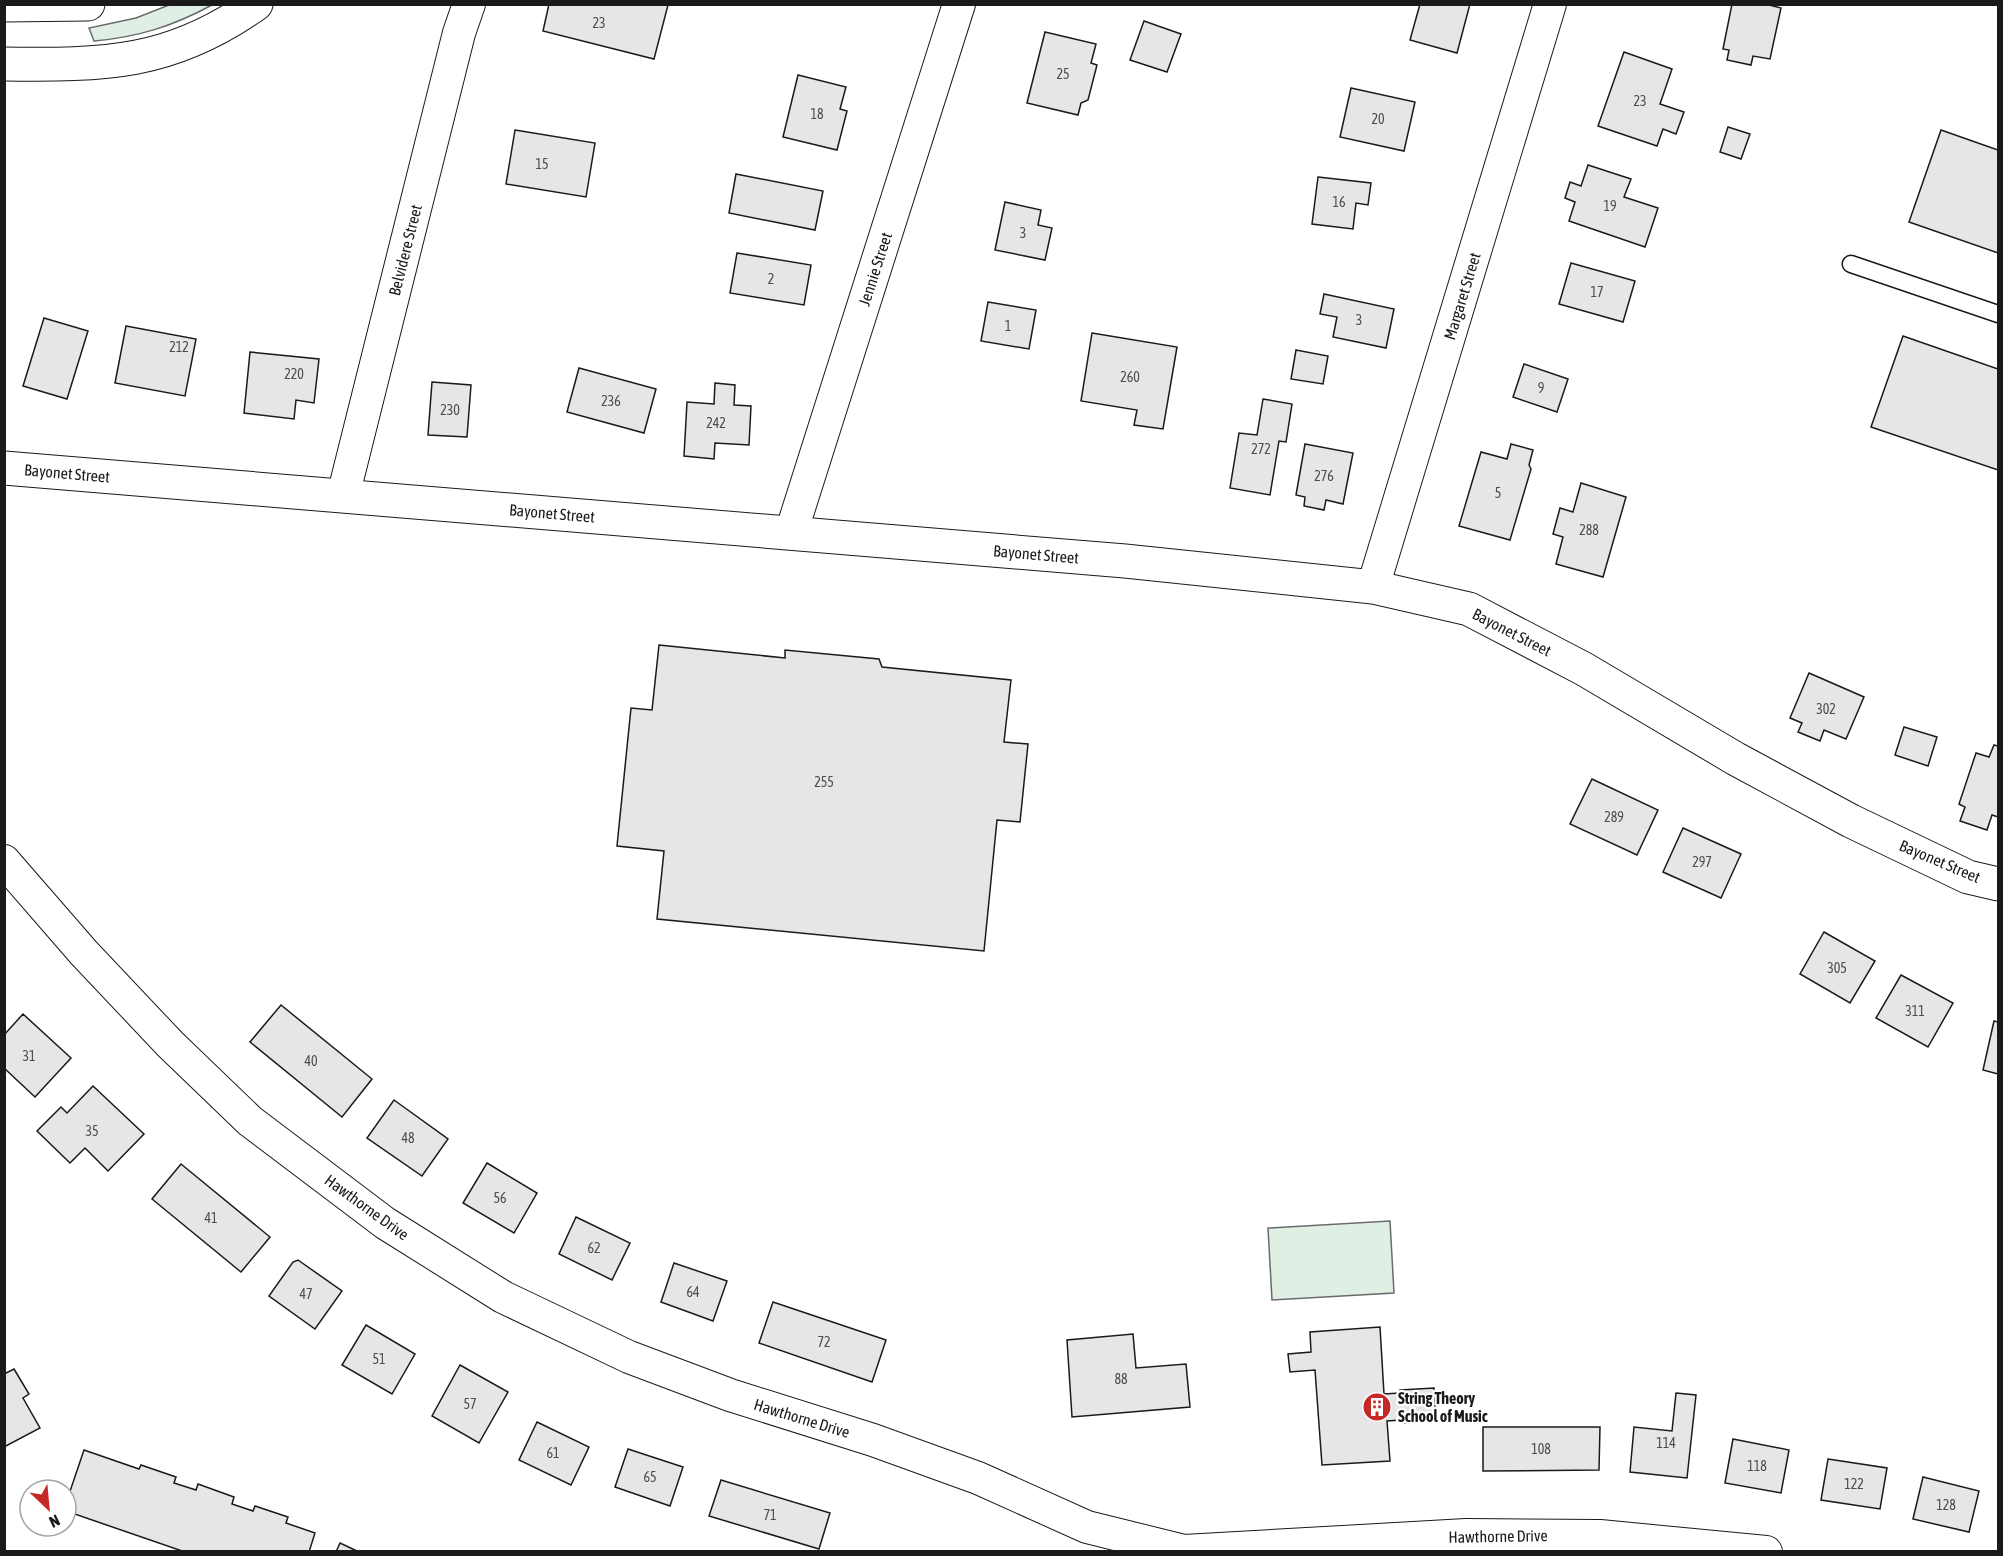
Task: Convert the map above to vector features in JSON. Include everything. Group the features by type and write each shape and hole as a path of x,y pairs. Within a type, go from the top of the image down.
{"street":[{"path":"4,5 88,4"},
{"path":"4,64 60,65 112,62 144,57 187,44 233,21 256,4"},
{"name":"Belvidere Street","path":"343,496 456,45 469,4"},
{"name":"Jennie Street","path":"791,533 959,4"},
{"name":"Margaret Street","path":"1373,587 1550,4"},
{"name":"Bayonet Street","path":"4,468 1125,561 1373,587 1469,609 1584,669 1736,759 1851,821 1968,877 1998,884"},
{"name":"Hawthorne Drive","path":"4,861 84,953 170,1044 250,1121 385,1222 503,1297 628,1357 730,1395 873,1440 968,1474 1086,1539 1184,1551 1466,1535 1600,1536 1766,1551"}],"lane":[{"path":"1851,264 1998,314"}],"green space":[{"path":"169,5 212,5 169,25 126,37 94,41 89,28 136,18"},
{"path":"1390,1221 1394,1293 1272,1300 1268,1228"}],"building":[{"path":"549,4 668,5 654,59 543,31"},
{"path":"1420,4 1470,4 1457,53 1410,40"},
{"path":"1732,4 1765,4 1781,8 1770,59 1753,56 1751,65 1727,60 1729,50 1723,49"},
{"path":"1144,21 1181,34 1167,72 1130,60"},
{"path":"1045,32 1096,44 1091,63 1097,65 1088,100 1081,103 1078,115 1027,103"},
{"path":"1624,52 1672,69 1660,104 1684,112 1676,134 1663,129 1657,146 1598,126"},
{"path":"798,75 846,87 840,109 847,111 837,150 783,137"},
{"path":"1351,88 1415,102 1404,151 1340,137"},
{"path":"1728,127 1750,134 1741,159 1720,152"},
{"path":"515,130 595,143 586,197 506,184"},
{"path":"1941,130 1998,150 1998,253 1909,222"},
{"path":"1588,165 1631,179 1624,197 1658,208 1645,247 1569,221 1575,202 1565,198 1570,182 1581,186"},
{"path":"736,174 823,191 815,230 729,213"},
{"path":"1318,177 1371,183 1368,205 1356,203 1353,229 1312,224"},
{"path":"1005,202 1041,210 1038,225 1052,228 1045,260 995,250"},
{"path":"737,253 811,265 804,305 730,293"},
{"path":"1571,263 1635,281 1623,322 1559,304"},
{"path":"1324,294 1394,309 1386,348 1333,337 1337,317 1320,314"},
{"path":"988,302 1036,310 1029,349 981,341"},
{"path":"44,318 88,331 67,399 23,386"},
{"path":"126,326 196,339 185,396 115,383"},
{"path":"1092,333 1177,347 1163,429 1134,425 1137,410 1081,401"},
{"path":"1903,336 1998,369 1998,470 1871,427"},
{"path":"1296,350 1328,356 1323,384 1291,379"},
{"path":"250,352 319,359 314,403 296,400 294,419 244,413"},
{"path":"1524,364 1568,379 1557,412 1513,397"},
{"path":"579,368 656,389 644,433 567,412"},
{"path":"432,382 471,385 467,437 428,435"},
{"path":"715,383 735,385 734,405 751,406 749,445 715,443 714,459 684,456 687,402 714,404"},
{"path":"1263,399 1292,404 1286,442 1279,441 1270,495 1230,488 1239,433 1257,435"},
{"path":"1305,444 1353,453 1343,504 1326,500 1324,510 1304,506 1305,497 1296,495"},
{"path":"1511,444 1533,450 1529,465 1531,469 1510,540 1459,526 1481,452 1507,459"},
{"path":"1581,483 1626,497 1603,577 1556,564 1563,537 1553,534 1560,508 1573,512"},
{"path":"659,645 785,658 785,650 879,659 882,667 1011,680 1004,742 1028,744 1020,822 997,820 984,951 657,919 664,851 617,846 631,708 652,710"},
{"path":"1809,673 1864,697 1846,739 1824,730 1820,741 1798,732 1802,723 1790,718"},
{"path":"1904,727 1937,737 1928,766 1895,755"},
{"path":"1994,745 1998,746 1998,817 1992,815 1987,830 1960,821 1965,807 1959,804 1976,753 1989,757"},
{"path":"1592,779 1658,810 1637,855 1570,824"},
{"path":"1683,828 1741,854 1721,898 1663,872"},
{"path":"1824,932 1875,961 1850,1003 1800,974"},
{"path":"1901,975 1953,1003 1928,1047 1876,1018"},
{"path":"281,1005 372,1079 342,1117 250,1042"},
{"path":"23,1014 71,1058 35,1097 4,1068 4,1035"},
{"path":"1994,1021 1998,1022 1998,1074 1983,1070"},
{"path":"93,1086 144,1134 108,1171 85,1148 70,1163 37,1131 61,1107 67,1113"},
{"path":"394,1100 448,1139 422,1176 367,1138"},
{"path":"487,1163 537,1193 514,1233 463,1203"},
{"path":"181,1164 270,1237 241,1272 152,1199"},
{"path":"576,1217 630,1243 612,1280 559,1254"},
{"path":"298,1260 342,1291 315,1329 269,1296 293,1262"},
{"path":"674,1263 727,1281 713,1321 661,1302"},
{"path":"773,1302 886,1340 872,1382 759,1343"},
{"path":"366,1325 415,1354 392,1394 342,1365"},
{"name":"String Theory School of Music","path":"1380,1327 1384,1394 1400,1393 1400,1390 1434,1388 1436,1420 1402,1423 1401,1420 1387,1421 1390,1461 1322,1465 1315,1370 1290,1372 1288,1354 1311,1352 1310,1332"},
{"path":"1133,1334 1136,1368 1186,1364 1190,1407 1072,1417 1067,1340"},
{"path":"460,1365 508,1392 479,1443 432,1416"},
{"path":"14,1369 29,1394 23,1398 40,1428 4,1447 4,1374"},
{"path":"1676,1393 1696,1395 1687,1478 1630,1472 1634,1427 1672,1431"},
{"path":"537,1422 589,1447 571,1485 519,1460"},
{"path":"1483,1427 1600,1427 1599,1470 1483,1471"},
{"path":"1733,1439 1789,1450 1781,1493 1725,1483"},
{"path":"628,1449 683,1467 670,1506 615,1487"},
{"path":"84,1450 139,1469 141,1465 176,1477 174,1483 196,1490 198,1484 234,1497 232,1504 253,1511 255,1506 288,1517 286,1523 315,1533 309,1552 185,1552 78,1515 78,1478 74,1478"},
{"path":"1828,1459 1887,1468 1880,1509 1821,1500"},
{"path":"1923,1477 1979,1491 1969,1532 1913,1519"},
{"path":"721,1480 830,1513 819,1549 709,1516"},
{"path":"340,1543 359,1552 336,1552"}],"place":[{"name":"String Theory School of Music","path":"1377,1407"}]}
